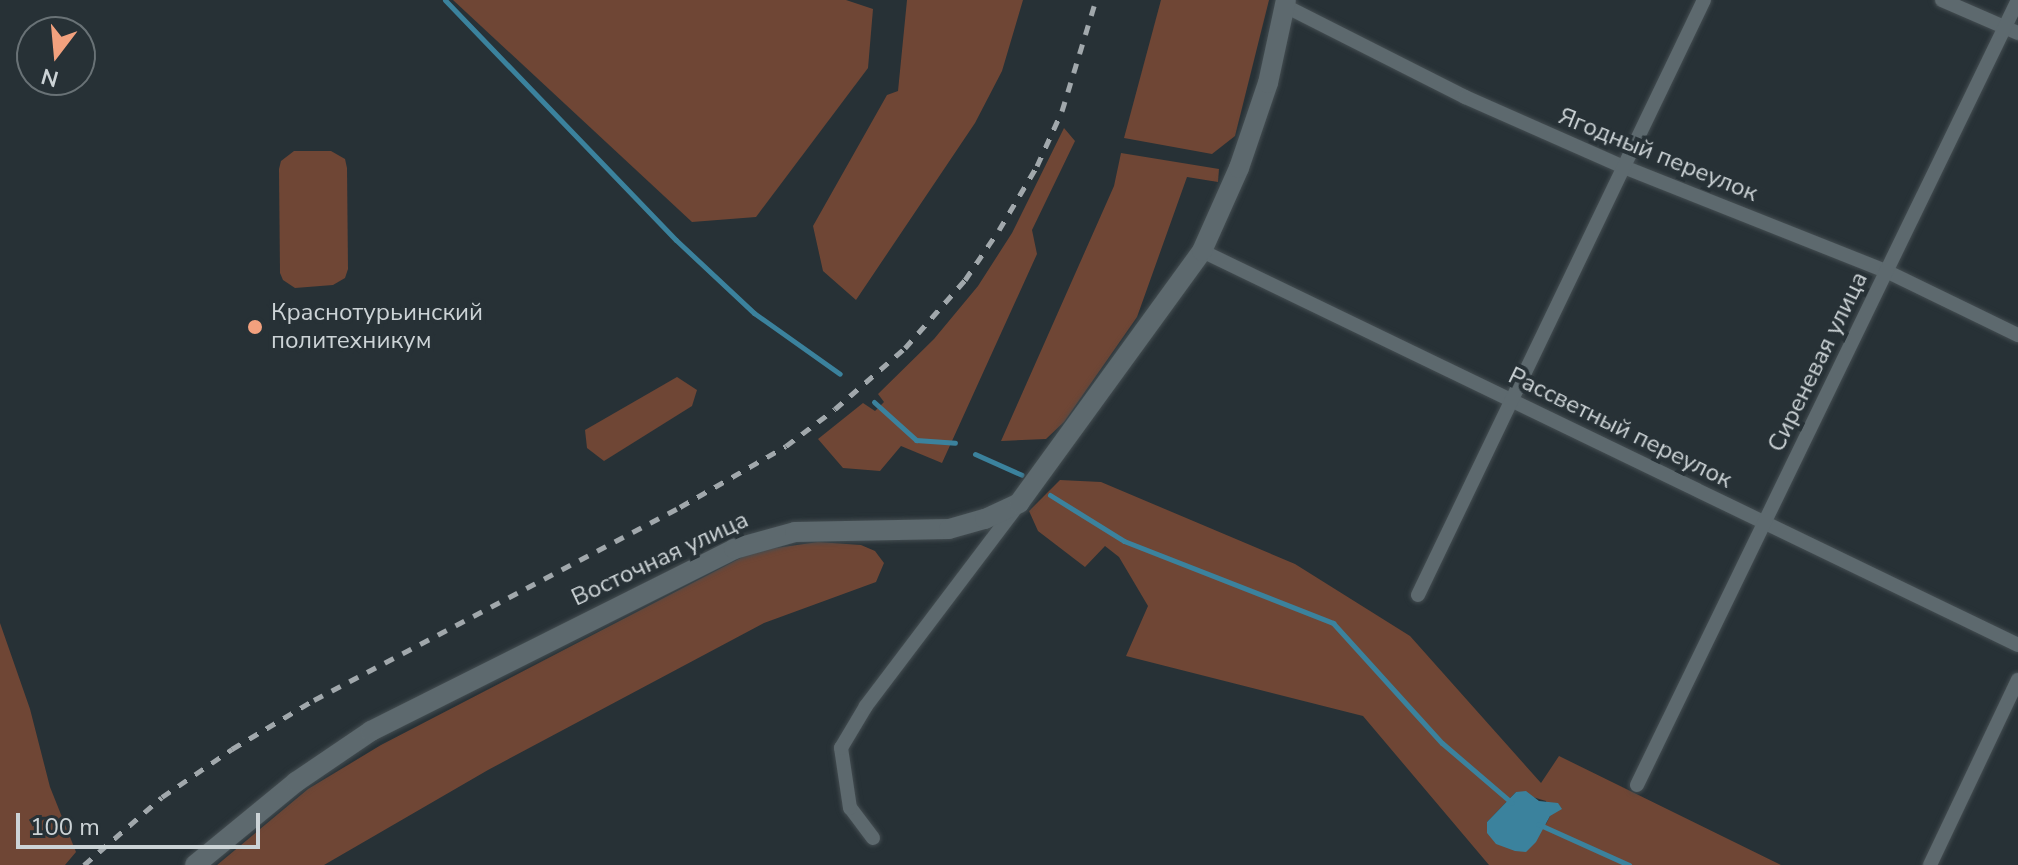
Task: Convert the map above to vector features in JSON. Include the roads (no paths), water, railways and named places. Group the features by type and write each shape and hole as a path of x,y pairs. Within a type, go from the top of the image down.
{"street":[{"path":"1418,595 1704,0"},
{"path":"1942,0 2011,30"},
{"name":"Сиреневая улица","path":"1637,785 1886,271 2011,30 2018,0"},
{"name":"Ягодный переулок","path":"1286,3 1465,97 1624,167 1886,271 2018,335"},
{"name":"Восточная улица","path":"195,865 296,782 371,731 734,549 795,532 949,529 985,519 1019,503 1202,251 1239,168 1268,83 1286,3"},
{"name":"Рассветный переулок","path":"1202,251 2018,645"},
{"path":"873,838 850,808 841,748 866,706 1019,503"},
{"path":"1930,865 2018,680"}],"water":[{"path":"1526,791 1539,801 1558,803 1562,809 1550,816 1536,842 1526,852 1515,851 1496,844 1487,833 1487,822 1516,792"}],"waterway":[{"path":"445,0 676,240 754,313 840,374"},
{"path":"874,402 916,440 955,443"},
{"path":"975,454 1022,475"},
{"path":"1050,495 1124,541 1333,623 1442,743 1512,803"},
{"path":"1538,824 1629,865"}],"railway":[{"path":"84,865 162,797 232,749 314,700 680,507 786,446 835,409 905,348 965,280 999,230 1037,166 1062,111 1096,0"}],"place":[{"name":"Краснотурьинский политехникум","path":"255,327"}]}
